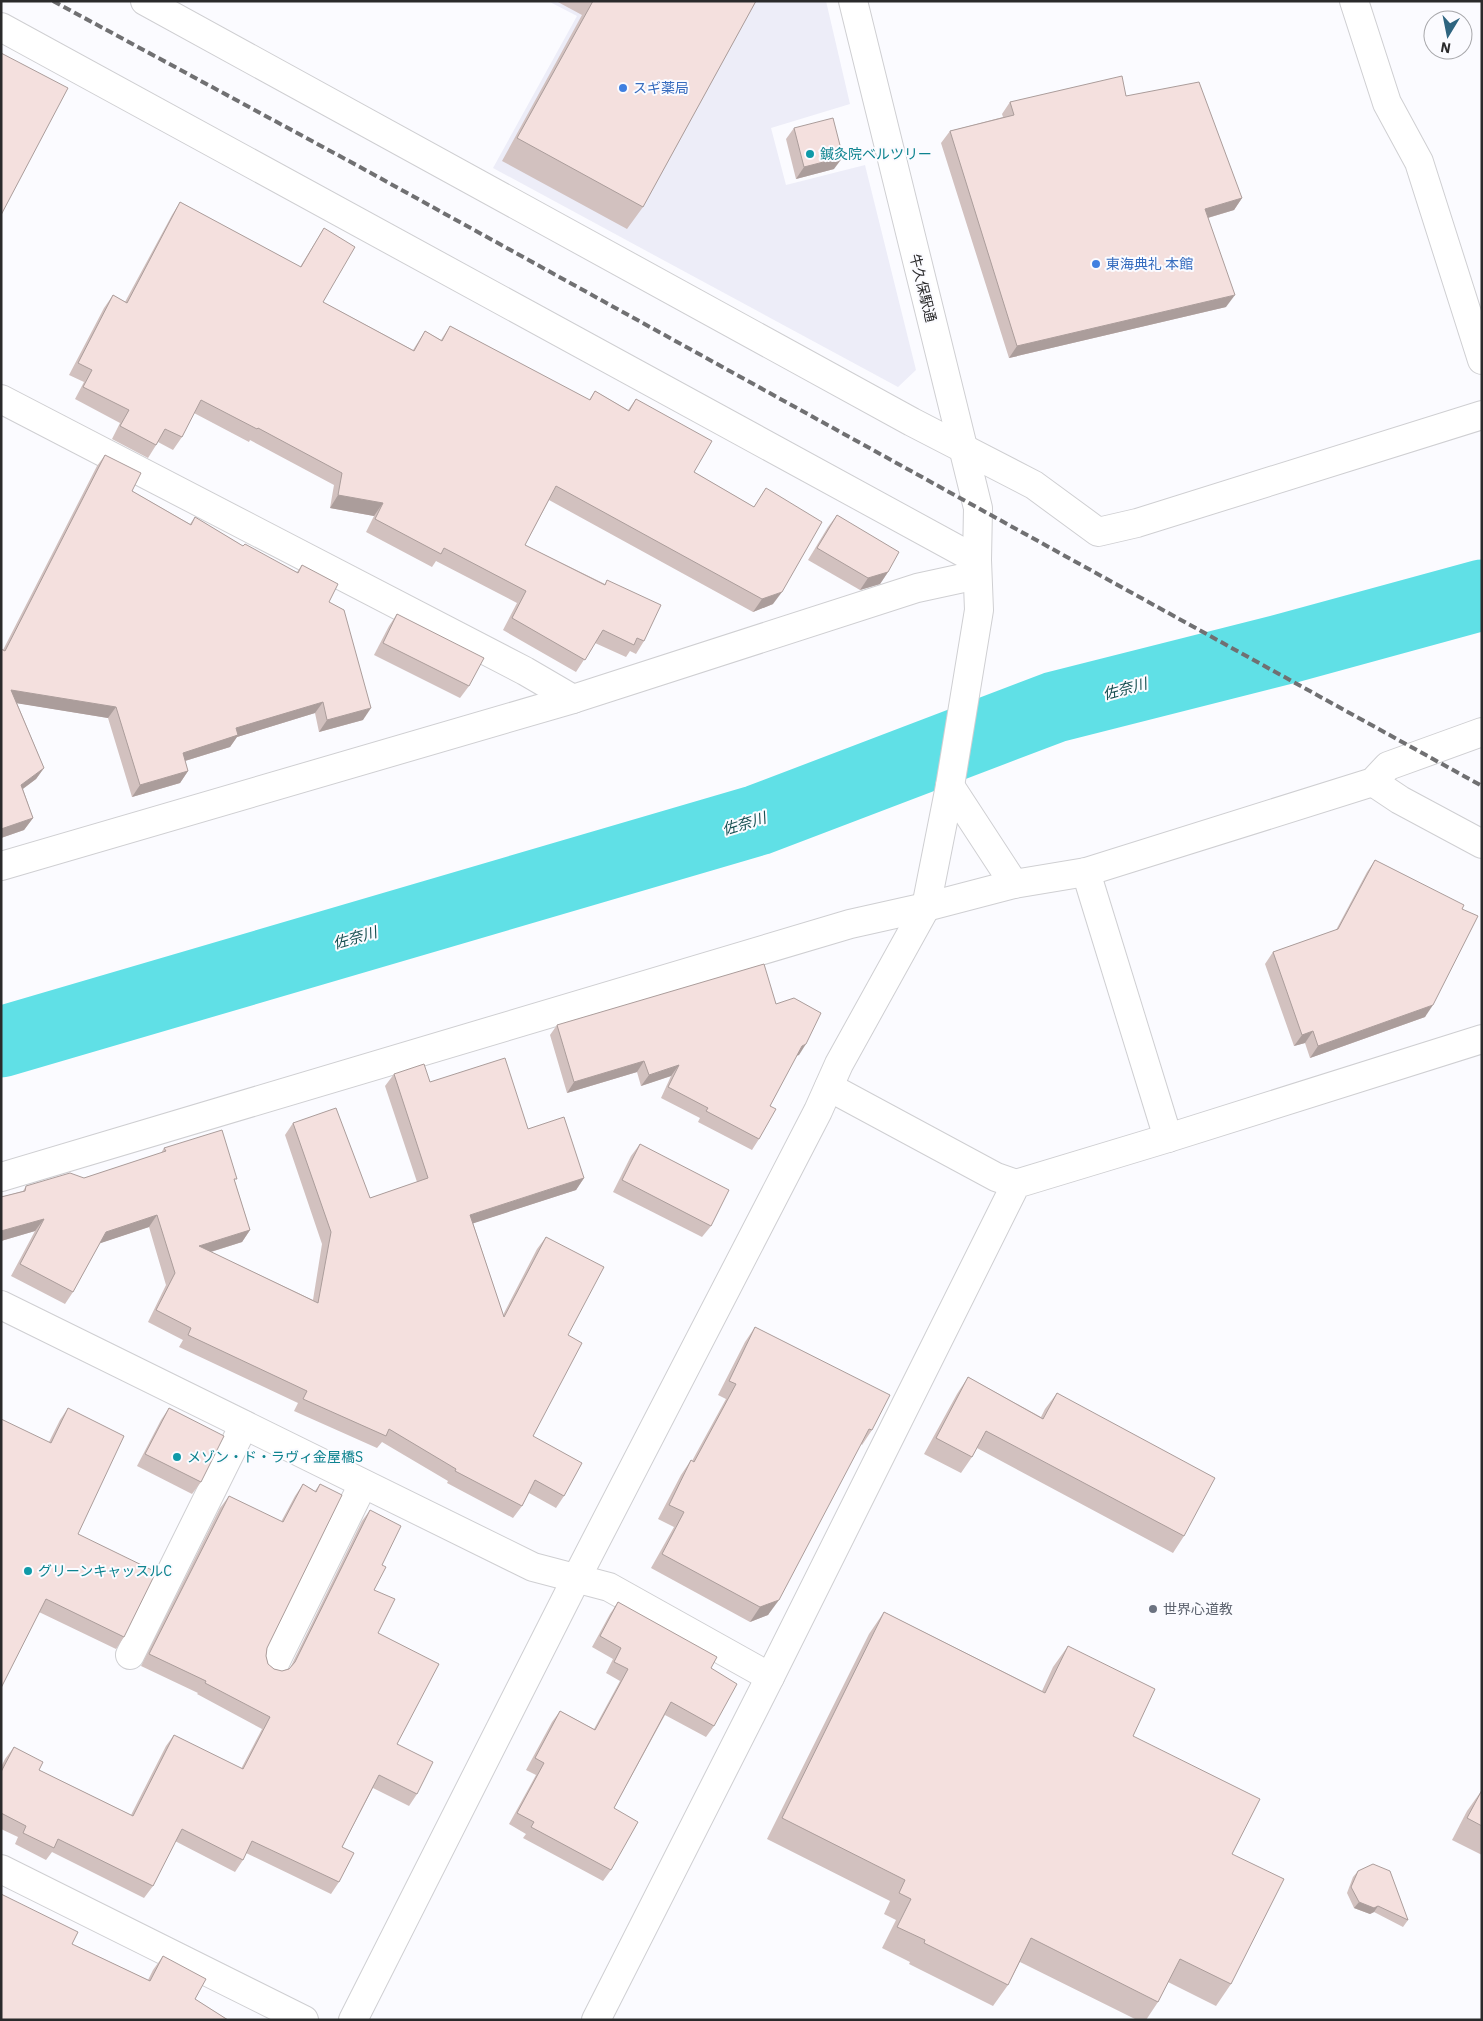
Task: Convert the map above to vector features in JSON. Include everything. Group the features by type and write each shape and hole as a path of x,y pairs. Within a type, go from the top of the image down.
{"street":[{"path":"145,1 962,449 1034,485 1098,532 1137,523 1482,415"},
{"name":"牛久保駅通","path":"353,2020 576,1579 818,1111 839,1064 926,907 950,786 979,610 977,568 978,508 853,1"},
{"path":"1354,1 1387,103 1419,162 1482,360"},
{"path":"1,27 977,568"},
{"path":"1,399 526,671 573,699"},
{"path":"1,866 573,699 977,568"},
{"path":"1,1177 850,924 1014,884 1086,872 1373,782 1388,766 1482,732"},
{"path":"1373,782 1400,800 1482,844"},
{"path":"950,786 1014,884"},
{"path":"1086,872 1168,1138"},
{"path":"829,1087 996,1177 1016,1184 1482,1039"},
{"path":"596,2020 770,1677 1016,1184"},
{"path":"1,1305 533,1567 609,1587 770,1677"},
{"path":"130,1655 244,1425"},
{"path":"273,1667 363,1484"},
{"path":"1,1869 304,2020"}],"shaded area":[{"path":"548,1 826,1 850,104 771,128 786,185 865,165 916,370 898,387 493,168 577,16"}],"building":[{"name":"スギ薬局","path":"593,1 756,1 643,207 517,138"},
{"path":"1,53 68,88 1,215"},
{"name":"東海典礼 本館","path":"1122,76 1126,96 1199,82 1242,198 1205,209 1235,295 1017,346 950,131 1014,115 1010,102"},
{"path":"833,118 843,157 804,167 794,128"},
{"path":"180,202 301,267 324,228 355,247 323,302 414,351 425,331 442,341 450,326 590,400 595,391 629,411 636,399 712,441 694,472 754,507 766,488 822,522 782,592 762,599 556,486 525,545 605,585 607,580 661,605 644,641 637,638 634,645 603,630 585,660 512,618 526,591 444,548 441,554 375,519 383,503 338,495 342,473 201,400 182,437 165,429 156,445 120,426 129,410 83,387 92,370 78,363 113,295 127,303"},
{"path":"105,455 141,473 132,491 191,525 195,517 243,546 245,544 298,573 302,565 338,584 329,602 344,610 371,708 327,720 323,702 236,728 238,735 183,753 188,771 140,785 116,707 11,690 44,768 21,785 33,818 1,829 1,649 5,651"},
{"path":"837,515 899,552 888,572 868,578 817,548"},
{"path":"397,614 484,658 469,686 383,643"},
{"path":"1375,860 1464,905 1462,909 1478,916 1433,1005 1318,1046 1313,1031 1302,1035 1273,952 1338,929"},
{"path":"764,964 776,1004 794,998 821,1013 806,1044 802,1046 770,1106 776,1109 759,1139 706,1111 708,1108 668,1087 679,1065 649,1075 644,1061 574,1082 557,1025"},
{"path":"505,1058 528,1129 564,1117 584,1178 470,1215 504,1317 546,1237 604,1267 568,1335 582,1343 533,1436 582,1463 564,1496 535,1480 522,1506 455,1471 456,1469 389,1429 386,1436 303,1399 307,1391 188,1335 191,1328 156,1310 175,1273 157,1215 106,1232 73,1292 20,1264 44,1219 1,1231 1,1197 25,1191 26,1186 70,1173 84,1178 166,1151 164,1148 222,1130 237,1179 234,1179 250,1230 199,1246 318,1303 331,1232 293,1123 336,1108 370,1198 428,1178 394,1074 424,1064 430,1082"},
{"path":"640,1144 729,1190 711,1226 622,1180"},
{"path":"755,1327 890,1395 872,1430 869,1429 779,1600 760,1607 662,1554 684,1512 669,1505 691,1460 694,1462 736,1384 729,1381"},
{"path":"968,1377 1043,1419 1057,1393 1215,1478 1184,1536 986,1431 972,1457 936,1438"},
{"path":"68,1408 124,1436 78,1534 156,1572 124,1637 46,1599 1,1688 1,1419 51,1443"},
{"name":"メゾン・ド・ラヴィ金屋橋S","path":"169,1408 224,1436 201,1482 145,1454"},
{"path":"303,1484 316,1492 320,1484 342,1495 267,1648 268,1664 274,1669 282,1671 289,1669 295,1662 370,1510 401,1526 382,1565 386,1567 374,1590 395,1599 378,1633 439,1664 397,1744 433,1762 417,1794 379,1775 342,1847 354,1853 339,1882 252,1841 243,1860 182,1829 153,1886 58,1839 54,1848 23,1833 26,1826 1,1813 1,1772 14,1747 43,1762 39,1770 133,1816 174,1735 243,1769 270,1717 205,1683 206,1681 149,1654 229,1496 283,1522"},
{"path":"618,1602 717,1657 711,1668 737,1684 714,1726 671,1702 614,1808 638,1822 611,1870 531,1827 534,1822 517,1813 544,1763 535,1758 560,1711 595,1730 628,1669 614,1662 621,1648 600,1636"},
{"path":"884,1612 1045,1693 1068,1646 1155,1689 1133,1736 1260,1799 1232,1854 1284,1879 1231,1984 1180,1959 1158,2002 1031,1938 1008,1985 924,1943 925,1940 897,1927 911,1899 899,1893 905,1880 782,1818"},
{"path":"1482,1790 1482,1826 1467,1818"},
{"path":"1373,1864 1390,1871 1408,1920 1378,1906 1374,1908 1359,1902 1351,1887 1358,1871"},
{"path":"1,1894 78,1932 72,1944 150,1981 163,1956 206,1979 195,1999 228,2020 1,2020"}],"waterway":[{"name":"佐奈川","path":"1,1042 758,820 1055,707 1288,648 1482,595"}],"railway":[{"path":"53,1 360,167 1482,786"}],"place":[{"name":"スギ薬局","path":"623,88"},
{"name":"鍼灸院ベルツリー","path":"810,154"},
{"name":"東海典礼 本館","path":"1096,264"},
{"name":"メゾン・ド・ラヴィ金屋橋S","path":"177,1457"},
{"name":"グリーンキャッスルC","path":"28,1571"},
{"name":"世界心道教","path":"1153,1609"}]}
